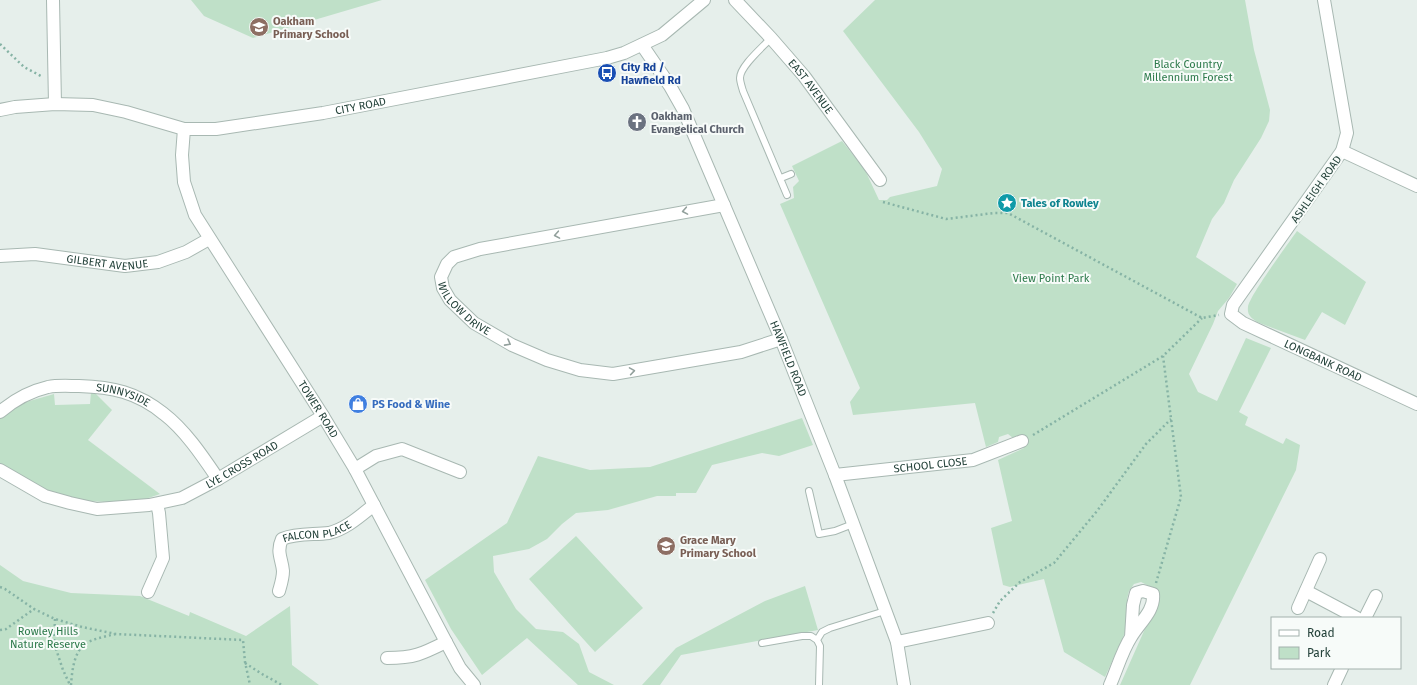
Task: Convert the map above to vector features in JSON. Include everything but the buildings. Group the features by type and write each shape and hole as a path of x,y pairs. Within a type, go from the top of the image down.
{"street":[{"path":"53,0 55,104"},
{"name":"CITY ROAD","path":"0,110 55,104 93,105 126,112 184,129 216,129 323,113 607,58 642,45 662,35 704,0"},
{"name":"EAST AVENUE","path":"735,0 772,38 804,76 880,180"},
{"name":"ASHLEIGH ROAD","path":"1231,314 1233,306 1342,151 1347,133 1324,0"},
{"name":"HAWFIELD ROAD","path":"642,45 670,86 682,109 781,339 886,611 897,642 904,685"},
{"name":"TOWER ROAD","path":"184,129 182,155 184,182 195,215 323,416 374,505 460,668 474,685"},
{"path":"1342,151 1417,186"},
{"name":"WILLOW DRIVE","path":"724,204 480,249 454,257 447,264 441,277 443,288 450,300 474,323 512,345 540,358 580,370 613,374 628,372 741,352 781,339"},
{"name":"GILBERT AVENUE","path":"0,256 35,254 125,266 158,262 186,252 209,238"},
{"name":"LONGBANK ROAD","path":"1231,314 1243,323 1417,404"},
{"name":"SUNNYSIDE","path":"0,412 10,403 32,392 49,387 103,387 124,392 140,398 165,414 194,444 218,479"},
{"name":"LYE CROSS ROAD","path":"0,470 45,496 97,509 157,504 182,498 218,479 323,416"},
{"name":"SCHOOL CLOSE","path":"834,475 973,460 1022,441"},
{"path":"354,469 376,456 402,450 460,472"},
{"path":"148,592 163,558 157,504"},
{"name":"FALCON PLACE","path":"279,591 282,582 283,570 278,547 282,539 289,536 330,532 340,529 345,527 374,505"},
{"path":"1298,608 1320,559"},
{"path":"1110,685 1131,637 1151,609 1154,602 1153,594 1143,591 1136,593 1133,605 1131,637"},
{"path":"1306,592 1355,617"},
{"path":"1366,617 1376,596"},
{"path":"897,642 988,623"},
{"path":"387,658 405,658 422,654 446,642"},
{"path":"1334,685 1342,669"}],"lane":[{"path":"772,38 746,64 741,71 740,79 743,91 787,195"},
{"path":"781,178 791,174"},
{"path":"809,490 819,534 853,524"},
{"path":"817,640 822,632 830,628 886,611"},
{"path":"762,643 802,636 811,636 817,640 820,646 819,685"}],"path":[{"path":"0,44 24,67 41,76 54,75"},
{"path":"883,202 946,219 994,213 1008,213 1202,318 1231,314"},
{"path":"1022,441 1163,356 1202,318"},
{"path":"1153,594 1181,497 1163,356"},
{"path":"988,623 1000,601 1020,582 1054,562 1097,512 1146,444 1171,419"},
{"path":"0,587 34,609 56,619 82,627 116,634 243,640 245,662 250,685"},
{"path":"0,630 10,626 34,609"},
{"path":"56,619 54,643 63,670 71,685"},
{"path":"71,685 76,659 81,649 87,643 116,634"},
{"path":"245,662 262,674 282,685"}],"green space":[{"name":"Oakham Primary School","path":"191,0 382,0 253,38 204,16"},
{"name":"View Point Park","path":"875,0 1245,0 1254,50 1270,110 1269,121 1261,138 1234,180 1224,203 1212,219 1196,257 1237,284 1229,298 1218,311 1189,374 1198,392 1217,401 1246,338 1271,348 1239,412 1248,417 1245,425 1283,444 1286,438 1300,445 1296,470 1190,685 1120,685 1144,631 1156,611 1156,596 1151,587 1141,582 1134,584 1129,591 1127,599 1130,608 1128,626 1105,677 1064,652 1044,579 1010,587 1003,585 991,528 1012,521 998,460 1024,448 1019,436 1013,438 1008,434 999,437 998,442 986,447 975,403 853,415 850,402 860,388 780,204 794,198 793,187 799,181 792,166 842,141 865,170 879,200 887,200 890,197 937,186 942,169 919,132 843,31"},
{"path":"1297,231 1366,282 1345,325 1322,312 1305,340 1257,322 1248,312 1250,301 1255,292"},
{"path":"91,392 95,393 112,410 88,440 160,494 134,503 85,501 51,493 0,463 0,418 3,415 26,402 54,394 55,405 90,404"},
{"path":"802,418 813,445 779,456 762,453 712,465 696,493 676,493 676,496 657,496 608,510 576,513 547,539 529,549 493,556 494,572 516,609 536,629 563,632 579,644 589,672 614,685 578,685 527,638 482,675 451,629 425,580 507,523 538,456 590,470 650,467"},
{"path":"576,536 643,608 595,652 529,579"},
{"name":"Rowley Hills Nature Reserve","path":"0,565 23,581 71,593 140,596 189,616 190,612 246,636 290,606 292,665 319,685 0,685"},
{"path":"805,586 818,630 681,655 660,685 642,685 676,648 765,601"}],"place":[{"name":"Oakham Primary School","path":"259,27"},
{"name":"City Rd / Hawfield Rd","path":"607,73"},
{"name":"Oakham Evangelical Church","path":"637,122"},
{"name":"Tales of Rowley","path":"1007,203"},
{"name":"PS Food & Wine","path":"358,404"},
{"name":"Grace Mary Primary School","path":"666,546"}],"park label":[{"name":"Black Country Millennium Forest","path":"1188,70"}]}
